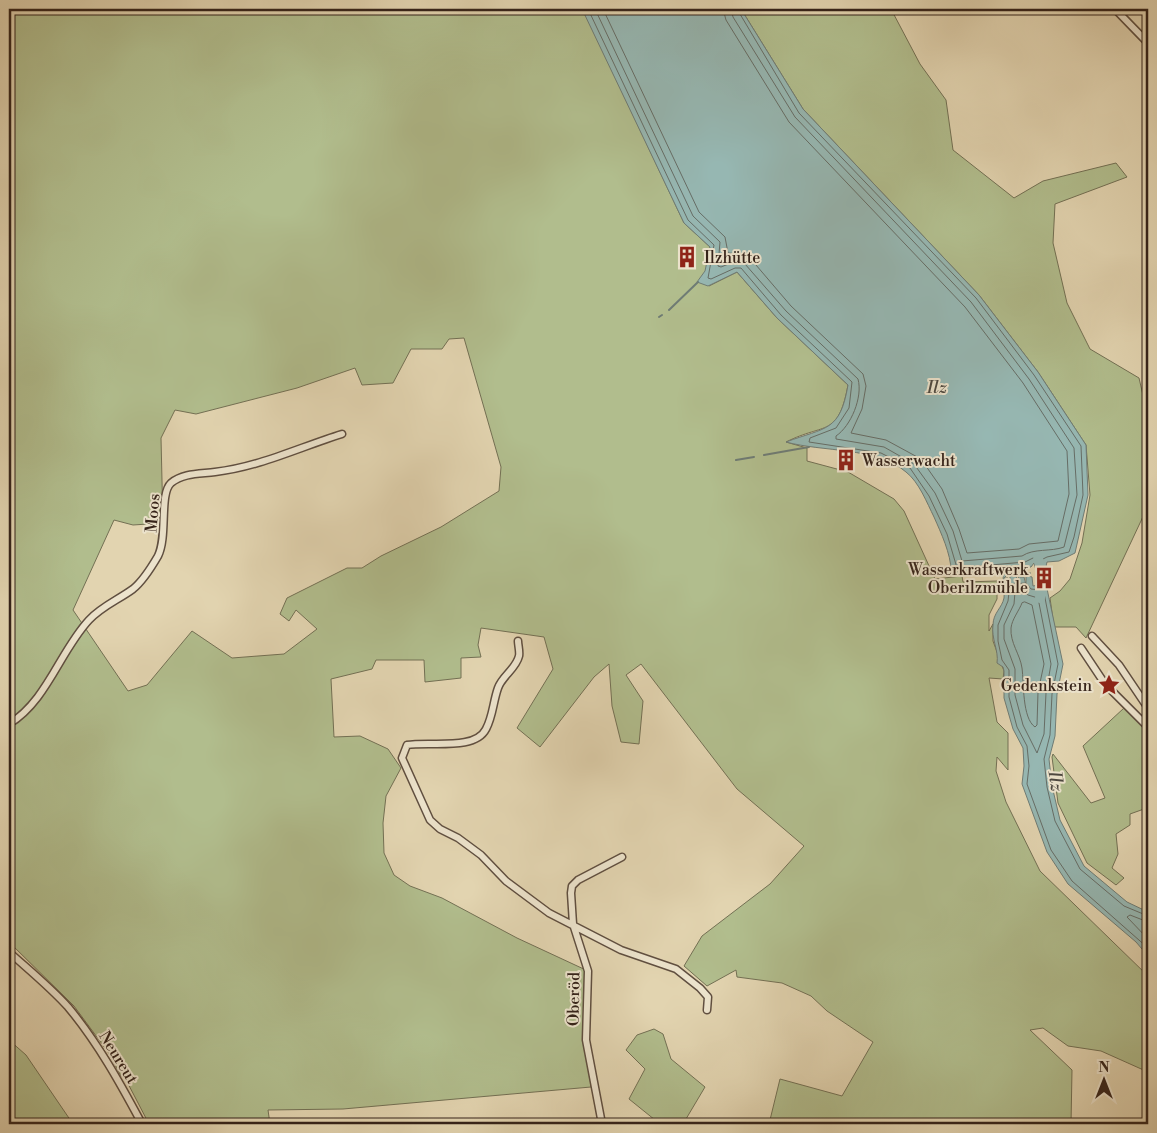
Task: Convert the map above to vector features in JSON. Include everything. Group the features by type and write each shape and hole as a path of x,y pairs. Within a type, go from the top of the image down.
{"street":[{"path":"1115,9 1148,43"},
{"name":"Moos","path":"9,724 24,712 48,681 79,631 91,618 105,606 133,589 144,578 158,556 164,537 165,492 178,478 254,464 342,434"},
{"path":"1092,636 1119,665 1148,708"},
{"path":"518,641 519,656 498,687 492,714 486,730 479,738 467,744 407,745 402,758 430,820 440,829 458,838 481,855 506,881 542,908 621,950 676,969 700,988 708,997 707,1010"},
{"path":"1081,648 1104,682 1124,705 1148,727"},
{"name":"Oberöd","path":"602,1124 586,1040 588,971 573,924 572,886 578,880 622,857"},
{"name":"Neureut","path":"9,952 68,1008 102,1053 142,1124"}],"green space":[{"path":"9,9 583,9 684,223 710,247 709,286 737,272 777,318 848,385 844,402 835,421 821,429 786,442 807,448 807,461 848,472 894,499 904,511 935,579 962,576 963,582 997,581 997,599 989,615 989,631 993,624 993,641 1004,671 1003,679 989,678 997,722 1008,733 1008,770 997,757 996,771 1006,802 1040,871 1148,976 1148,1072 1101,1051 1068,1046 1043,1028 1030,1030 1072,1070 1071,1124 769,1124 780,1079 842,1096 873,1042 827,1011 811,996 782,983 737,977 736,970 707,986 684,966 702,936 770,884 804,846 737,789 641,664 626,675 643,701 639,744 621,742 612,706 609,664 594,677 540,747 517,728 553,669 544,637 481,628 478,645 481,657 461,658 461,678 425,682 424,660 376,660 372,669 331,679 334,737 360,736 388,749 401,768 386,796 383,823 384,853 394,875 410,886 442,898 517,938 588,971 586,1040 591,1087 343,1109 268,1110 270,1124 149,1124 124,1076 121,1076 108,1052 74,1006 9,942","holes":["464,338 501,467 499,491 441,527 381,556 362,568 347,568 287,598 280,614 289,621 296,610 317,629 284,654 232,658 192,631 147,685 128,691 73,610 114,520 133,525 163,523 161,438 175,410 196,414 297,388 355,368 362,385 393,383 411,349 442,349 449,339"]},
{"path":"741,9 891,9 920,64 946,100 953,150 1014,198 1043,181 1116,163 1127,177 1055,204 1053,243 1067,303 1090,349 1139,378 1148,417 1148,506 1086,638 1076,627 1054,627 1050,598 1060,591 1070,579 1082,543 1090,495 1086,445 1038,372 979,295 803,109"},
{"path":"1124,708 1148,731 1148,758 1143,769 1144,809 1130,814 1130,825 1116,834 1118,854 1112,868 1124,878 1116,885 1087,863 1058,803 1052,757 1053,754 1091,803 1105,798 1083,746"},
{"path":"654,1029 663,1034 671,1059 705,1087 683,1124 660,1124 629,1099 645,1069 626,1050 637,1035"},
{"path":"9,1040 26,1055 73,1124 9,1124"}],"water":[{"name":"Ilz","path":"582,9 741,9 803,109 979,295 1038,372 1086,445 1088,495 1075,553 1059,561 1047,562 1045,570 1036,570 1034,563 1031,567 952,574 958,571 951,571 947,551 934,517 919,487 906,472 894,464 865,454 786,442 829,426 841,412 848,385 777,318 737,272 708,286 697,282 705,271 710,247 684,223"},
{"path":"1019,573 1024,573 1020,577 1024,577 1026,585 1026,573 1031,573 1028,576 1032,577 1033,586 1046,584 1063,664 1057,694 1055,736 1049,759 1052,786 1060,820 1084,866 1127,902 1148,912 1148,956 1136,942 1068,884 1047,852 1022,784 1023,748 1013,729 1004,698 1004,671 1003,667 997,663 993,630 994,617 1004,598 1003,574 1008,574 1004,578 1008,578 1010,586 1010,574 1016,574 1018,585"}],"waterway":[{"path":"669,310 698,282"},
{"path":"764,455 809,447"},
{"path":"736,460 754,457"},
{"name":"Ilz","path":"1038,559 1042,570 1040,598"}],"place":[{"name":"Ilzhütte","path":"687,257"},
{"name":"Wasserwacht","path":"846,460"},
{"name":"Wasserkraftwerk Oberilzmühle","path":"1044,578"},
{"name":"Gedenkstein","path":"1109,685"}]}
